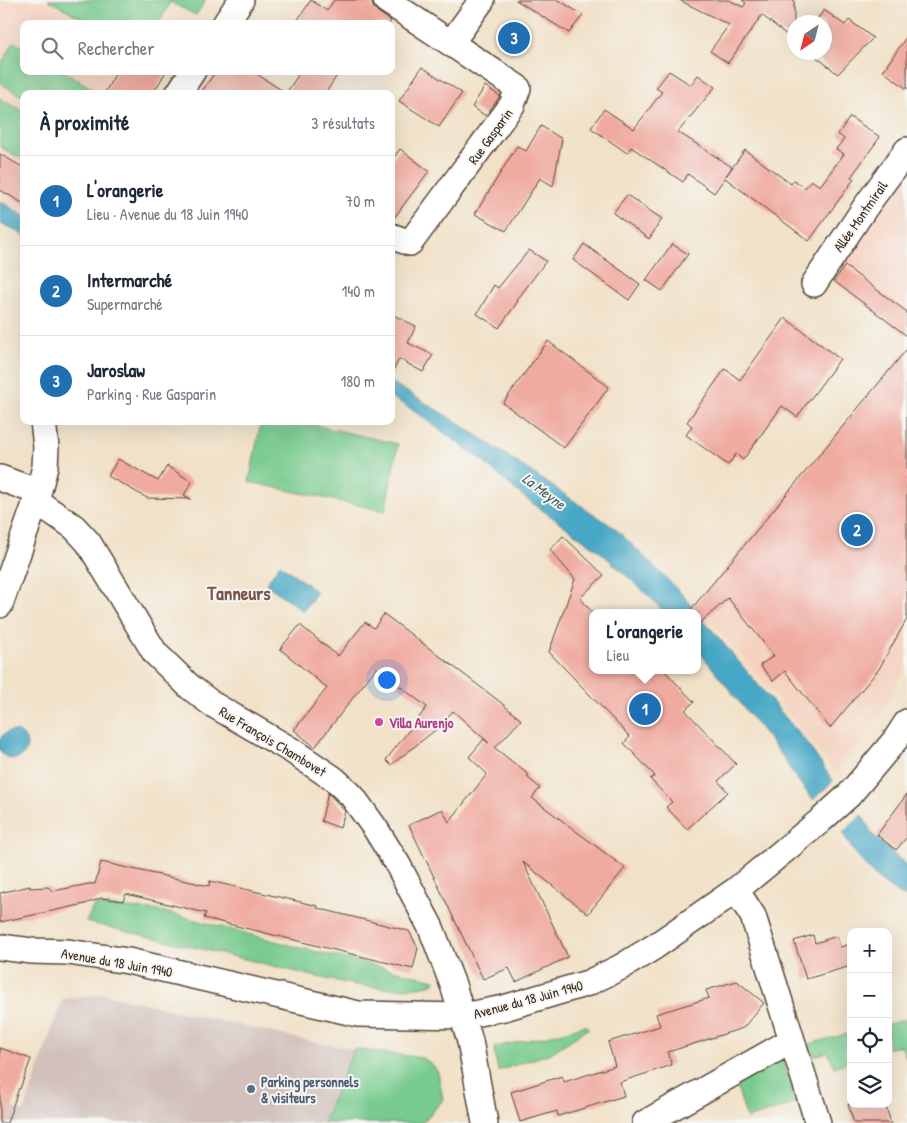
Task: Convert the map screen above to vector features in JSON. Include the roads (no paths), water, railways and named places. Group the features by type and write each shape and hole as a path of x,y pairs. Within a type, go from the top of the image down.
{"street":[{"path":"228,20 241,0"},
{"name":"Rue Gasparin","path":"386,0 518,88 512,105 410,243 395,237"},
{"path":"451,43 482,0"},
{"path":"181,90 190,75"},
{"name":"Allée Montmirail","path":"814,284 866,206 907,150"},
{"path":"0,605 45,468 46,447 43,425"},
{"name":"Rue François Chambovet","path":"0,478 37,496 88,542 155,653 190,687 212,704 316,765 352,796 398,865 427,920 453,985 463,1016 470,1041 485,1123"},
{"name":"Avenue du 18 Juin 1940","path":"0,947 68,952 128,961 358,1014 463,1016 504,1008 588,983 654,947 736,890 849,795 896,739 907,722"},
{"path":"736,890 753,916 818,1123"},
{"path":"645,1123 792,1042"}],"water":[{"path":"0,201 20,214 20,233 0,224"},
{"name":"La Meyne","path":"395,384 460,424 616,529 682,594 694,609 661,609 598,550 524,497 476,456 395,399"},
{"path":"280,564 317,592 303,611 266,584"},
{"path":"701,617 806,742 833,781 813,800 793,774 783,757 701,654"},
{"path":"13,731 23,735 27,745 23,755 13,759 3,755 -1,745 3,735"},
{"path":"862,815 873,835 907,866 907,898 887,886 870,871 855,853 843,833"}],"place":[{"name":"Jaroslaw","path":"514,38"},
{"name":"Intermarché","path":"857,530"},
{"name":"L'orangerie","path":"645,709"},
{"name":"Villa Aurenjo","path":"379,722"},
{"name":"Parking personnels & visiteurs","path":"251,1089"}],"district":[{"name":"Tanneurs","path":"239,593"}]}
